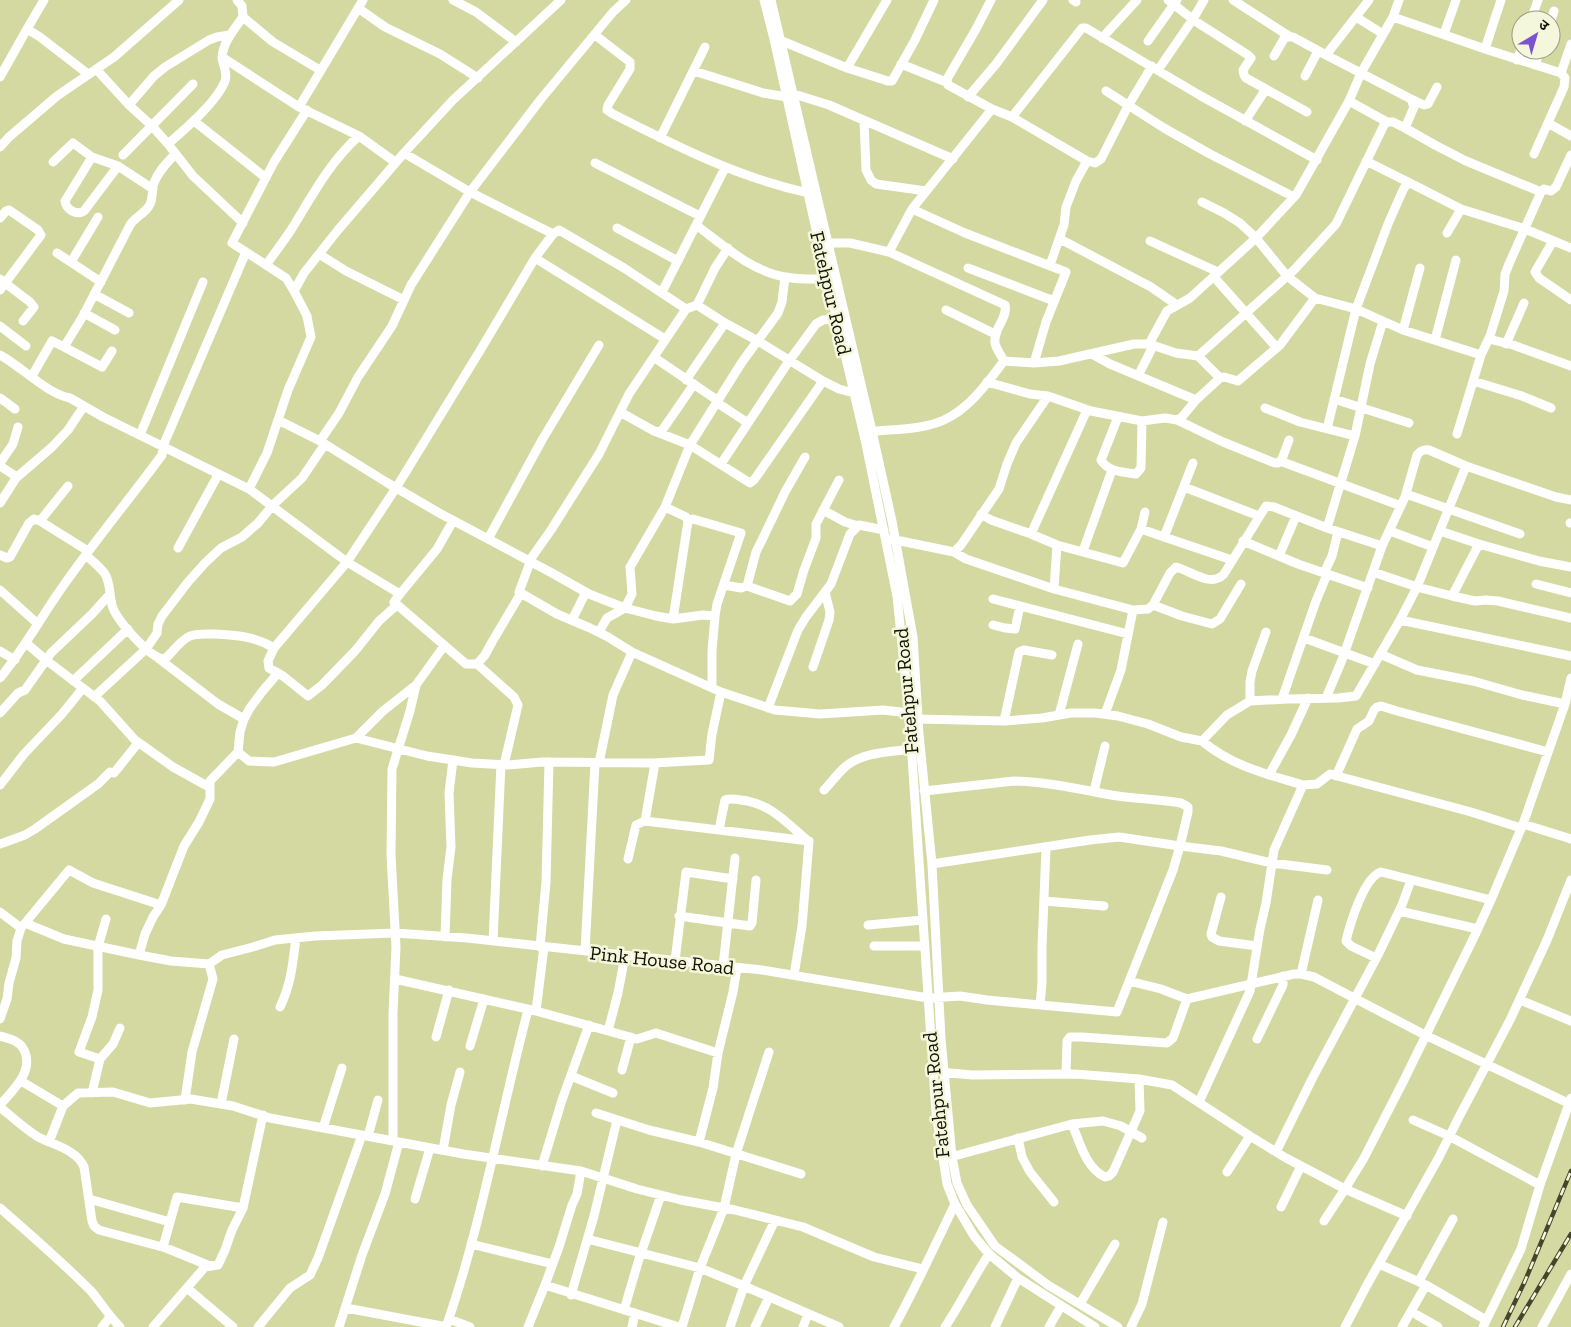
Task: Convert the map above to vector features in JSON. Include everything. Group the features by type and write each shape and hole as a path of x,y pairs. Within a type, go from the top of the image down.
{"street":[{"path":"0,77 44,0"},
{"path":"0,147 57,96 114,57 179,0"},
{"path":"168,144 194,121 215,97 225,81 226,74 222,57 230,35 243,17 242,6 237,0"},
{"path":"452,0 476,12 516,42"},
{"path":"294,291 304,273 319,254 404,152 453,100 561,0"},
{"path":"94,697 146,649 155,636 162,616 204,563 221,548 248,533 302,478 358,377 392,326 412,285 470,192 541,100 613,12 626,0"},
{"name":"Fatehpur Road","path":"764,0 790,95 809,193 818,221 828,279 854,393 868,432 898,596 910,713 936,1113 947,1158 947,1184 974,1236 989,1254 1018,1278 1095,1327"},
{"path":"771,0 782,41 790,95 818,221 827,243 868,432 888,536 913,637 924,791 932,864 947,1158 967,1205 995,1246 1031,1274 1118,1327"},
{"path":"847,68 887,0"},
{"path":"782,41 847,68 892,81 915,40 934,0"},
{"path":"946,82 991,0"},
{"path":"968,96 996,64 1043,0"},
{"path":"1102,38 1136,0"},
{"path":"901,64 946,82 948,85 992,109 1012,117 1087,161 1095,163 1101,159 1128,106 1193,20 1204,0"},
{"path":"1233,0 1289,36 1424,105 1428,104 1437,87"},
{"path":"1305,76 1322,53 1369,0"},
{"path":"1138,376 1167,311 1190,298 1216,275 1256,238 1294,197 1317,160 1361,73 1393,17 1399,0"},
{"path":"1444,34 1456,0"},
{"path":"1485,49 1501,0"},
{"path":"1148,41 1173,1 1193,20 1248,55 1250,58 1243,70 1244,75 1307,112"},
{"path":"249,489 267,453 288,390 311,337 307,316 286,278 232,243 303,109 320,70 334,50 360,4 385,27 440,54 478,78"},
{"path":"1356,16 1383,34"},
{"path":"243,17 272,42 320,70"},
{"path":"1393,17 1511,58"},
{"path":"1012,117 1082,28 1086,28 1317,160"},
{"path":"27,29 92,71 152,126 192,176 243,222"},
{"path":"129,105 154,76 165,67 209,40 230,35"},
{"path":"595,35 630,62 630,69 608,105 608,110 613,114 725,168 760,180 809,193"},
{"path":"1274,56 1285,37 1289,36"},
{"path":"1561,73 1571,44"},
{"path":"660,138 706,47"},
{"path":"222,57 303,109 359,136 395,162"},
{"path":"1517,60 1561,73 1565,78 1564,87 1534,154"},
{"path":"1535,65 1537,60"},
{"path":"694,71 763,93 790,95 828,105 953,159"},
{"path":"123,155 194,84"},
{"path":"1246,121 1266,89"},
{"path":"1106,91 1210,154 1294,197"},
{"path":"1405,128 1414,107 1411,99"},
{"path":"1348,101 1387,122 1393,122 1405,128 1466,161 1541,192"},
{"path":"889,252 912,209 992,109"},
{"path":"194,121 266,178"},
{"path":"864,121 866,170 871,180 876,184 926,191"},
{"path":"1198,356 1287,276 1318,246 1336,224 1387,122"},
{"path":"1548,123 1571,136"},
{"path":"266,265 290,232 317,187 359,136"},
{"path":"54,162 73,143 92,156 118,166 153,189"},
{"path":"404,152 470,192 553,234"},
{"path":"64,347 101,282 134,218 151,204 153,185 160,172 175,154"},
{"path":"1457,434 1481,355 1489,339 1504,291 1505,274 1541,192 1544,189 1551,191 1556,187 1571,155"},
{"path":"92,156 65,200 68,207 77,213 84,211 100,187 118,166"},
{"path":"1050,265 1060,240 1066,207 1076,181 1087,161"},
{"path":"1366,161 1461,209 1525,229 1571,248"},
{"path":"595,163 698,220 728,248 762,270 785,277 828,279"},
{"path":"662,292 725,168"},
{"path":"1327,430 1356,309 1403,190 1410,183"},
{"path":"1202,202 1232,218 1256,238 1287,276 1315,298 1356,309 1403,330 1481,355"},
{"path":"912,209 965,233 1066,272 1036,352 1034,363"},
{"path":"1447,232 1461,209"},
{"path":"0,218 6,210 9,210 41,234 2,284 30,302 34,307 23,321"},
{"path":"71,262 98,217"},
{"path":"617,228 678,261"},
{"path":"397,605 379,621 355,651 322,685 308,696 269,668 268,661 274,648 347,562 396,488 535,258 553,234 559,230 616,263 686,309"},
{"path":"1060,240 1151,287 1177,304"},
{"path":"1554,241 1535,272 1539,278 1571,300"},
{"path":"1150,242 1216,275 1276,348"},
{"path":"827,243 850,243 889,252 1005,305 1006,311 996,334 995,343 1004,361"},
{"path":"477,664 485,656 521,593 519,592 532,558 594,463 629,394 655,358 665,339 686,309 697,305 715,268 728,248"},
{"path":"0,678 60,590 162,455 163,446 246,252"},
{"path":"57,253 101,282"},
{"path":"319,254 346,271 404,300"},
{"path":"535,258 665,339"},
{"path":"1434,340 1456,260"},
{"path":"968,268 1054,301"},
{"path":"1403,330 1420,268"},
{"path":"599,632 607,618 625,608 632,594 630,566 665,507 690,445 716,401 778,313 782,302 785,277"},
{"path":"140,436 203,282"},
{"path":"94,294 129,313"},
{"path":"1177,420 1220,378 1224,377 1238,381 1276,348 1315,298"},
{"path":"1506,344 1524,303"},
{"path":"697,305 823,381 839,389 854,393"},
{"path":"946,310 996,334"},
{"path":"84,313 115,330"},
{"path":"721,464 789,361 819,322 837,318"},
{"path":"1326,528 1355,436 1370,364 1383,322"},
{"path":"654,431 661,432 725,323"},
{"path":"0,326 26,346"},
{"path":"1489,339 1571,366"},
{"path":"32,376 52,341 102,367 112,351"},
{"path":"1004,361 1034,363 1059,361 1134,344 1151,345 1176,353 1198,356 1220,378"},
{"path":"488,539 542,440 599,345"},
{"path":"1092,354 1110,364 1196,400"},
{"path":"0,355 64,397 70,398 102,418 249,489 347,562 400,594"},
{"path":"655,358 748,423"},
{"path":"868,432 897,430 943,420 965,407 1004,361"},
{"path":"620,412 654,431 690,445 750,483 754,480 823,381"},
{"path":"1473,381 1522,396 1551,408"},
{"path":"987,382 1030,394 1048,396 1087,410 1142,422 1165,418 1177,420 1260,458 1275,463 1280,461 1401,506"},
{"path":"954,552 961,545 999,489 1016,443 1048,396"},
{"path":"0,398 15,409"},
{"path":"1334,398 1409,423"},
{"path":"0,503 16,477 52,447 68,430 84,406"},
{"path":"1265,408 1300,422 1355,436"},
{"path":"1031,534 1087,410"},
{"path":"1118,417 1101,460 1112,470 1136,474 1139,472 1141,468 1142,422"},
{"path":"278,420 323,442 396,488 586,592 625,608 656,616 673,618 703,615 715,616"},
{"path":"16,477 0,464 13,444 18,427"},
{"path":"1280,461 1289,440"},
{"path":"1326,698 1382,546 1406,494 1417,454 1420,451 1429,450 1466,466 1556,497 1571,500"},
{"path":"747,586 756,552 785,492 805,457"},
{"path":"1164,537 1193,463"},
{"path":"1202,740 1227,715 1250,701 1356,696 1417,587 1466,466"},
{"path":"1083,552 1112,470"},
{"path":"178,548 218,475"},
{"path":"724,585 741,588 747,586 790,601 793,599 797,594 816,538 816,524 839,480"},
{"path":"40,521 68,486"},
{"path":"1184,488 1258,516"},
{"path":"1406,494 1520,534"},
{"path":"1153,606 1170,573 1176,567 1197,576 1216,580 1224,574 1258,516 1266,506 1382,546"},
{"path":"665,507 686,517 688,521 673,618"},
{"path":"823,510 846,522 888,536 954,552 1054,589 1133,610 1153,606 1212,624 1220,619 1241,584"},
{"path":"981,514 990,520 1057,545 1123,563 1141,529 1146,512"},
{"path":"1279,556 1296,516"},
{"path":"0,555 7,558 10,557 29,523 34,519 40,521 87,553 105,574 116,614 146,649 210,698 244,720"},
{"path":"356,738 427,756 472,763 655,763 710,760 717,690 712,651 715,616 741,533 694,519 688,521"},
{"path":"454,521 437,549 394,602 466,664 477,664 514,697 518,705 502,764 494,941"},
{"path":"768,708 798,630 831,584 850,534 858,526"},
{"path":"1141,529 1232,560"},
{"path":"1390,530 1433,547"},
{"path":"1440,531 1540,561 1571,567"},
{"path":"1282,699 1326,575 1325,571 1332,556 1338,532"},
{"path":"1243,541 1326,575 1368,588"},
{"path":"1452,596 1479,544"},
{"path":"1054,589 1057,545"},
{"path":"1373,572 1417,587 1452,596 1475,601 1498,601 1571,618"},
{"path":"1536,584 1571,592"},
{"path":"0,590 38,624"},
{"path":"572,620 586,592"},
{"path":"813,667 829,620 830,612 825,592"},
{"path":"521,593 557,614 599,632 632,652 717,690 774,710 820,714 883,710 910,713"},
{"path":"0,713 18,693 25,690 51,653 110,594"},
{"path":"993,599 1128,634"},
{"path":"993,625 1015,629 1020,606"},
{"path":"1105,714 1121,670 1133,610"},
{"path":"1400,620 1571,656"},
{"path":"73,681 128,629"},
{"path":"1250,701 1252,671 1266,632"},
{"path":"158,658 165,659 188,637 200,634 233,635 252,638 274,648"},
{"path":"1304,638 1375,664"},
{"path":"26,642 46,660 100,701 138,743 173,767 209,787"},
{"path":"1059,715 1078,644"},
{"path":"238,752 249,761 274,762 356,738 383,711 416,685 444,646"},
{"path":"1004,721 1019,652 1024,650 1052,655"},
{"path":"0,651 14,660"},
{"path":"585,951 597,763 613,695 632,652"},
{"path":"1380,654 1417,670 1473,681 1522,695 1565,704"},
{"path":"139,955 145,934 161,905 184,846 199,822 210,799 210,781 238,752 240,732 250,708 278,673"},
{"path":"1324,1221 1345,1190 1368,1150 1478,929 1522,826 1565,704 1571,678"},
{"path":"340,1327 362,1255 385,1194 396,1142 395,933 391,854 392,769 416,685"},
{"path":"0,785 24,754 62,714 83,688"},
{"path":"1269,775 1291,735 1308,698"},
{"path":"1336,776 1357,729 1369,721 1377,706 1548,752"},
{"path":"918,719 1004,721 1071,713 1118,716 1148,724 1181,737 1202,740 1215,751 1244,767 1303,785 1313,786 1330,774 1571,839"},
{"path":"0,844 25,835 35,829 98,784 110,772 114,773 138,743"},
{"path":"1094,791 1105,746"},
{"path":"824,790 846,766 856,760 869,755 912,749"},
{"path":"445,936 447,879 451,847 450,793 453,760"},
{"path":"447,1324 471,1244 491,1158 532,1010 542,947 546,882 549,762"},
{"path":"645,821 655,763"},
{"path":"924,791 1028,781 1186,805 1188,812 1173,870 1129,981 1161,989 1187,999 1283,976 1301,974 1314,977 1425,1035 1486,1064 1570,1100 1540,1185 1521,1249 1485,1323 1422,1283 1379,1264"},
{"path":"1199,1102 1250,991 1274,850 1303,785"},
{"path":"719,830 725,800 728,798 743,800 770,809 808,841"},
{"path":"628,859 636,825 645,821 808,841"},
{"path":"932,864 1119,837 1220,851 1272,863 1327,870"},
{"path":"794,975 802,926 808,841"},
{"path":"1040,1005 1046,848"},
{"path":"723,966 735,858"},
{"path":"0,1019 7,999 16,958 17,941 23,925 69,870 92,883 161,905"},
{"path":"675,961 679,916 686,872 733,879"},
{"path":"1376,958 1351,946 1346,941 1364,891 1376,874 1381,872 1491,900"},
{"path":"679,916 751,925 756,880"},
{"path":"1276,1152 1376,958 1399,911 1411,880"},
{"path":"1345,1327 1438,1159 1520,1000 1571,880"},
{"path":"1221,897 1211,934 1212,937 1219,941 1257,946"},
{"path":"1301,974 1318,900"},
{"path":"1044,902 1104,906"},
{"path":"1399,911 1478,929"},
{"path":"0,912 23,925 64,939 171,961 209,964 213,979 192,1052 185,1100"},
{"path":"100,1059 78,1052 92,1017 98,990 98,947 106,918"},
{"path":"868,925 923,920"},
{"name":"Pink House Road","path":"209,964 222,955 254,948 275,940 315,936 395,933 445,936 723,966 794,975 928,998 960,996 1117,1012 1129,981"},
{"path":"280,1007 288,991 296,938"},
{"path":"874,946 924,946"},
{"path":"608,1031 625,956"},
{"path":"698,1142 713,1088 718,1053 737,968"},
{"path":"1257,1040 1283,985 1283,976"},
{"path":"395,978 532,1010 631,1037 642,1038 656,1033 718,1053"},
{"path":"436,1037 448,990"},
{"path":"470,1046 484,999"},
{"path":"1066,1074 1067,1041 1070,1037 1167,1043 1172,1038 1187,999"},
{"path":"1520,1000 1571,1021"},
{"path":"542,1166 562,1100 589,1025"},
{"path":"92,1093 100,1059 113,1044 120,1028"},
{"path":"0,1036 18,1042 22,1046 26,1054 27,1065 21,1081 0,1106 30,1131 68,1151 81,1161 84,1167 94,1226 99,1230 163,1247 210,1266"},
{"path":"622,1070 631,1037"},
{"path":"221,1104 234,1039"},
{"path":"545,1286 680,1327 700,1268 724,1208 736,1154 768,1052"},
{"path":"323,1128 342,1068"},
{"path":"933,1071 972,1075 1066,1074 1139,1079 1172,1085 1250,1136 1301,1166 1345,1190 1407,1216"},
{"path":"443,1150 451,1105 460,1072"},
{"path":"571,1076 613,1093"},
{"path":"1072,1124 1091,1167 1105,1177 1109,1176 1113,1172 1140,1111 1139,1079"},
{"path":"21,1081 63,1106"},
{"path":"48,1142 63,1106 78,1093 113,1092 150,1103 191,1099 233,1106 263,1115 396,1142 581,1171 661,1195 803,1227 874,1257 923,1269"},
{"path":"258,1327 290,1288 310,1275 378,1100"},
{"path":"596,1113 801,1174"},
{"path":"153,1327 205,1267 218,1265 242,1208 263,1115"},
{"path":"571,1295 618,1120"},
{"path":"1413,1120 1449,1136 1540,1185"},
{"path":"947,1158 1072,1124 1103,1121 1120,1126 1142,1138"},
{"path":"1227,1172 1250,1136"},
{"path":"1018,1138 1022,1157 1030,1172 1054,1202"},
{"path":"416,1199 430,1148"},
{"path":"1281,1207 1301,1166"},
{"path":"528,1327 545,1286 577,1194 581,1171"},
{"path":"624,1310 640,1254 661,1195"},
{"path":"163,1247 177,1197 242,1208"},
{"path":"89,1199 170,1222"},
{"path":"894,1327 915,1289 956,1204"},
{"path":"0,1208 92,1292 110,1317 120,1327"},
{"path":"1402,1327 1453,1219"},
{"path":"730,1327 744,1286 775,1220"},
{"path":"1131,1327 1142,1304 1164,1222"},
{"path":"587,1239 700,1268 839,1327"},
{"path":"471,1244 553,1264"},
{"path":"1080,1304 1115,1244"},
{"path":"945,1327 989,1254"},
{"path":"1542,1327 1571,1274"},
{"path":"995,1327 1018,1278"},
{"path":"186,1288 233,1327"},
{"path":"756,1327 769,1297"},
{"path":"1049,1327 1062,1306"},
{"path":"346,1308 470,1327"},
{"path":"632,1327 635,1313"},
{"path":"803,1327 808,1314"},
{"path":"1417,1315 1438,1327"},
{"path":"102,1327 110,1317"}],"railway":[{"path":"1503,1327 1525,1281 1571,1171"},
{"path":"1515,1327 1571,1234"}]}
